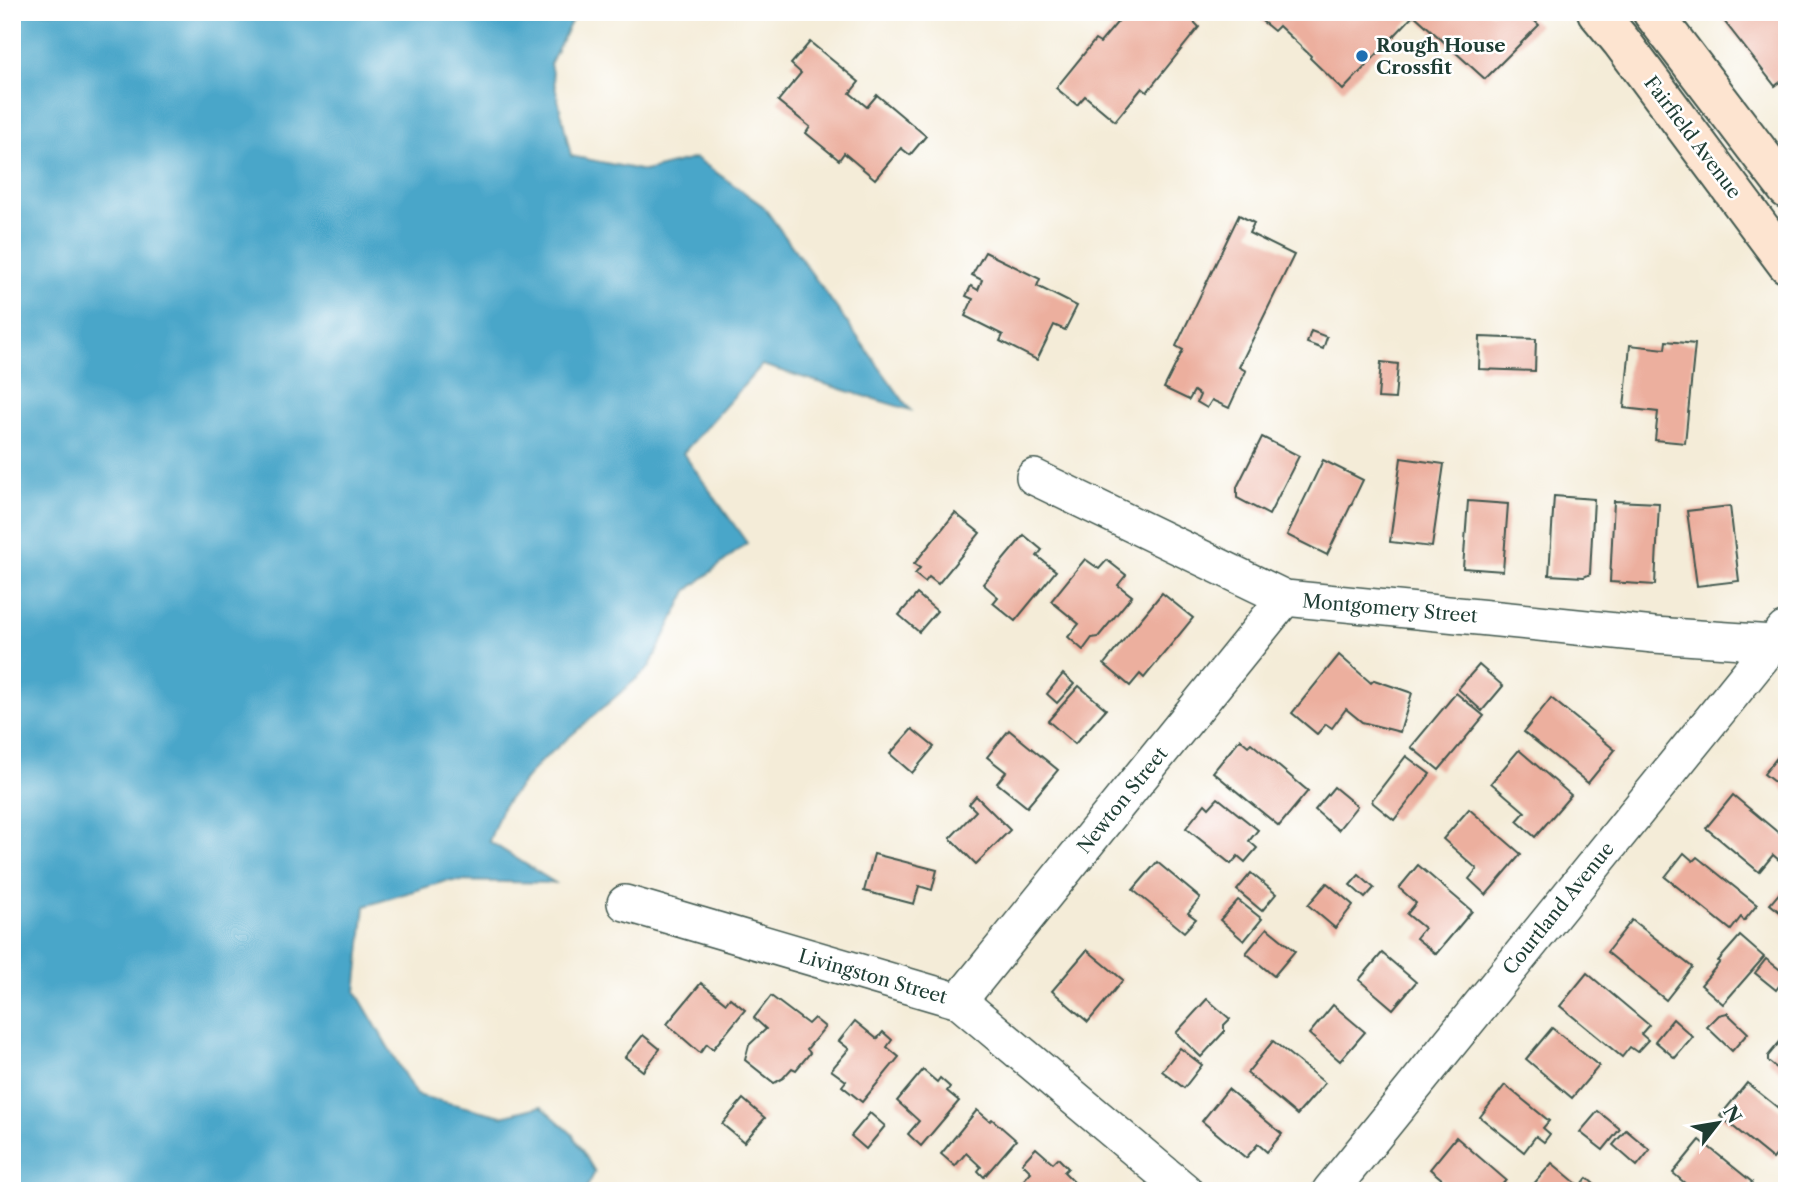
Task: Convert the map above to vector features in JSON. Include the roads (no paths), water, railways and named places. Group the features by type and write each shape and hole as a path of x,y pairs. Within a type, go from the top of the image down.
{"main road":[{"name":"Fairfield Avenue","path":"1597,12 1781,242"},
{"path":"1652,12 1787,189"}],"street":[{"name":"Montgomery Street","path":"1034,477 1285,598 1654,635 1780,635"},
{"name":"Newton Street","path":"959,1001 1285,598"},
{"name":"Courtland Avenue","path":"1330,1191 1780,635"},
{"name":"Livingston Street","path":"625,903 959,1001 1185,1191"}],"water":[{"path":"12,12 576,12 550,64 571,156 645,171 696,158 763,206 910,410 762,365 683,453 747,543 687,591 649,668 538,764 503,806 489,841 555,883 446,881 365,906 356,992 416,1095 502,1116 541,1106 572,1134 595,1172 585,1191 12,1191"}],"place":[{"name":"Rough House Crossfit","path":"1362,56"}]}
